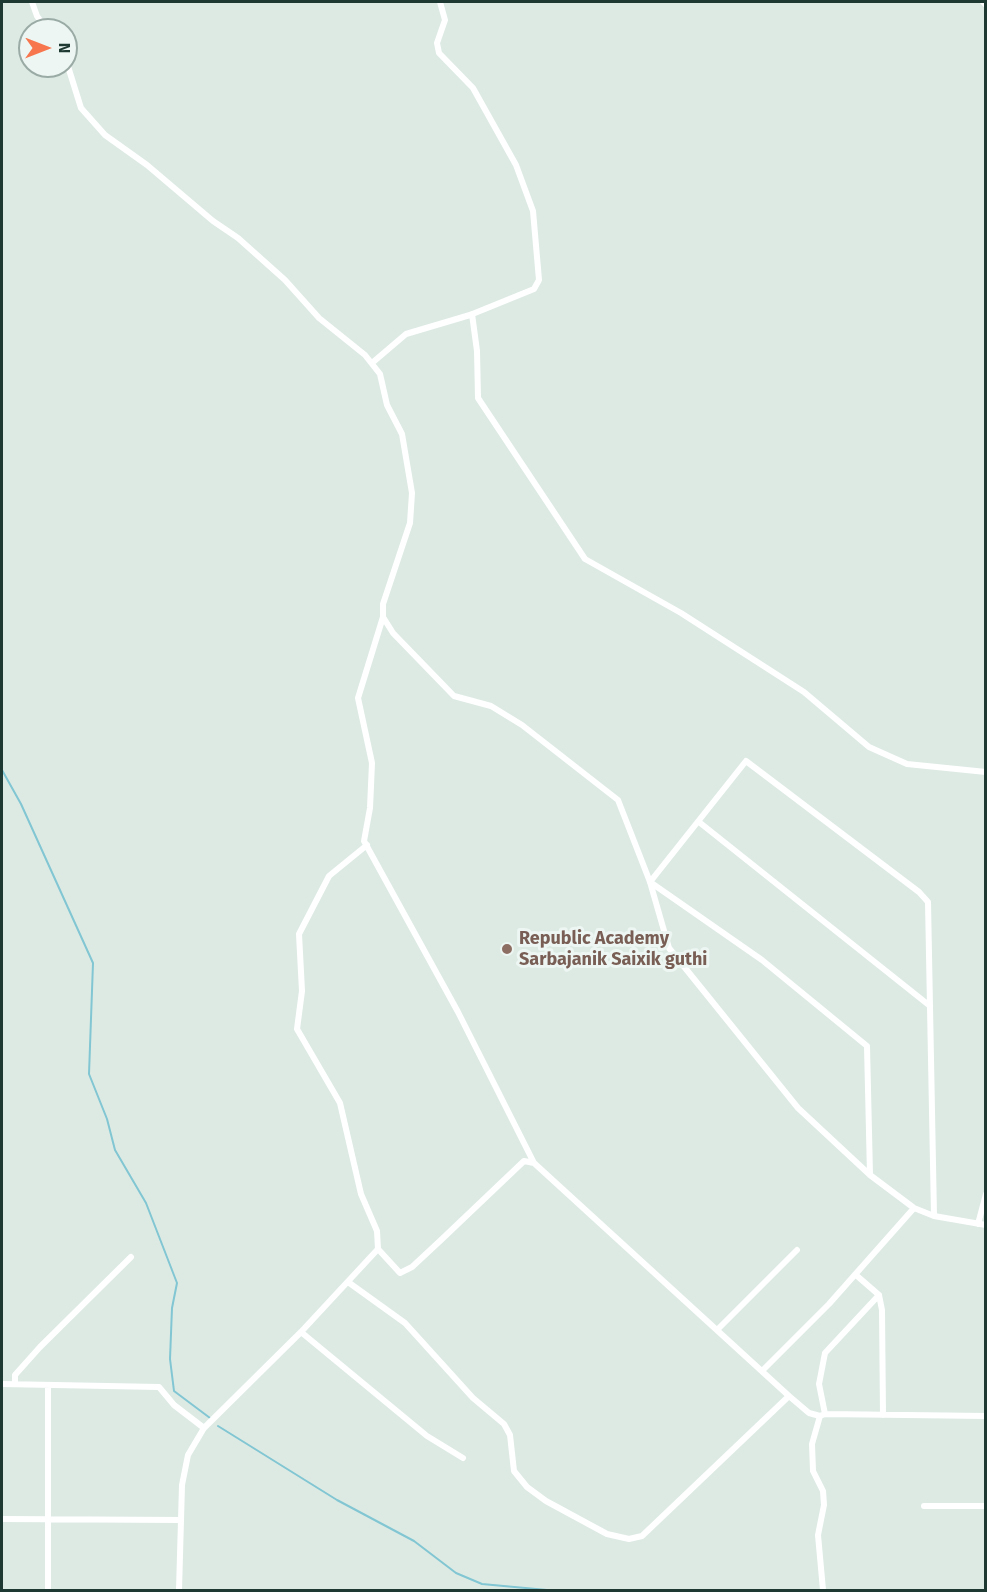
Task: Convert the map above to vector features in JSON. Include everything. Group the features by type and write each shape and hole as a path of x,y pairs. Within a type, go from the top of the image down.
{"street":[{"path":"32,2 38,18"},
{"path":"372,363 406,334 472,314 534,288 539,280 533,211 516,165 473,88 439,53 437,43 445,20 440,2"},
{"path":"72,78 81,108 105,135 147,165 213,221 238,238 285,280 319,318 372,363 381,374 387,405 402,434 412,493 410,523 383,604 383,617 358,698 372,763 370,808 364,842 458,1012 534,1163 809,1413 986,1416"},
{"path":"472,314 477,351 478,398 585,559 681,613 804,692 869,747 907,764 986,772"},
{"path":"383,617 393,633 454,696 490,706 522,725 618,800 627,816 650,882 669,948 798,1108 870,1175 914,1208 934,1216 982,1224 986,1194"},
{"path":"650,882 744,764 749,761 919,892 928,902 934,1216"},
{"path":"699,822 930,1006"},
{"path":"367,845 329,876 299,934 302,991 297,1029 340,1103 361,1194 377,1232 378,1248 400,1273 412,1267 524,1161 534,1163"},
{"path":"650,882 762,960 867,1046 870,1175"},
{"path":"762,1371 856,1275 914,1208"},
{"path":"179,1590 182,1485 188,1455 204,1428 301,1332 378,1248"},
{"path":"717,1330 797,1250"},
{"path":"15,1384 15,1375 40,1347 131,1257"},
{"path":"856,1275 879,1294 882,1310 884,1415"},
{"path":"348,1282 405,1323 473,1398 504,1424 510,1435 514,1471 527,1487 546,1501 607,1534 629,1539 642,1536 789,1396"},
{"path":"824,1590 818,1535 824,1505 823,1491 813,1471 812,1443 823,1415 819,1384 825,1353 879,1294"},
{"path":"301,1332 427,1436 463,1458"},
{"path":"2,1384 159,1387 174,1405 204,1428"},
{"path":"48,1385 48,1590"},
{"path":"924,1506 986,1506"},
{"path":"2,1519 181,1520"}],"waterway":[{"path":"2,770 21,804 93,963 89,1074 107,1119 115,1150 146,1203 177,1283 172,1308 170,1359 174,1391 210,1418"},
{"path":"218,1426 337,1500 414,1541 456,1573 482,1584 547,1590"}],"place":[{"name":"Republic Academy Sarbajanik Saixik guthi","path":"507,949"}]}
